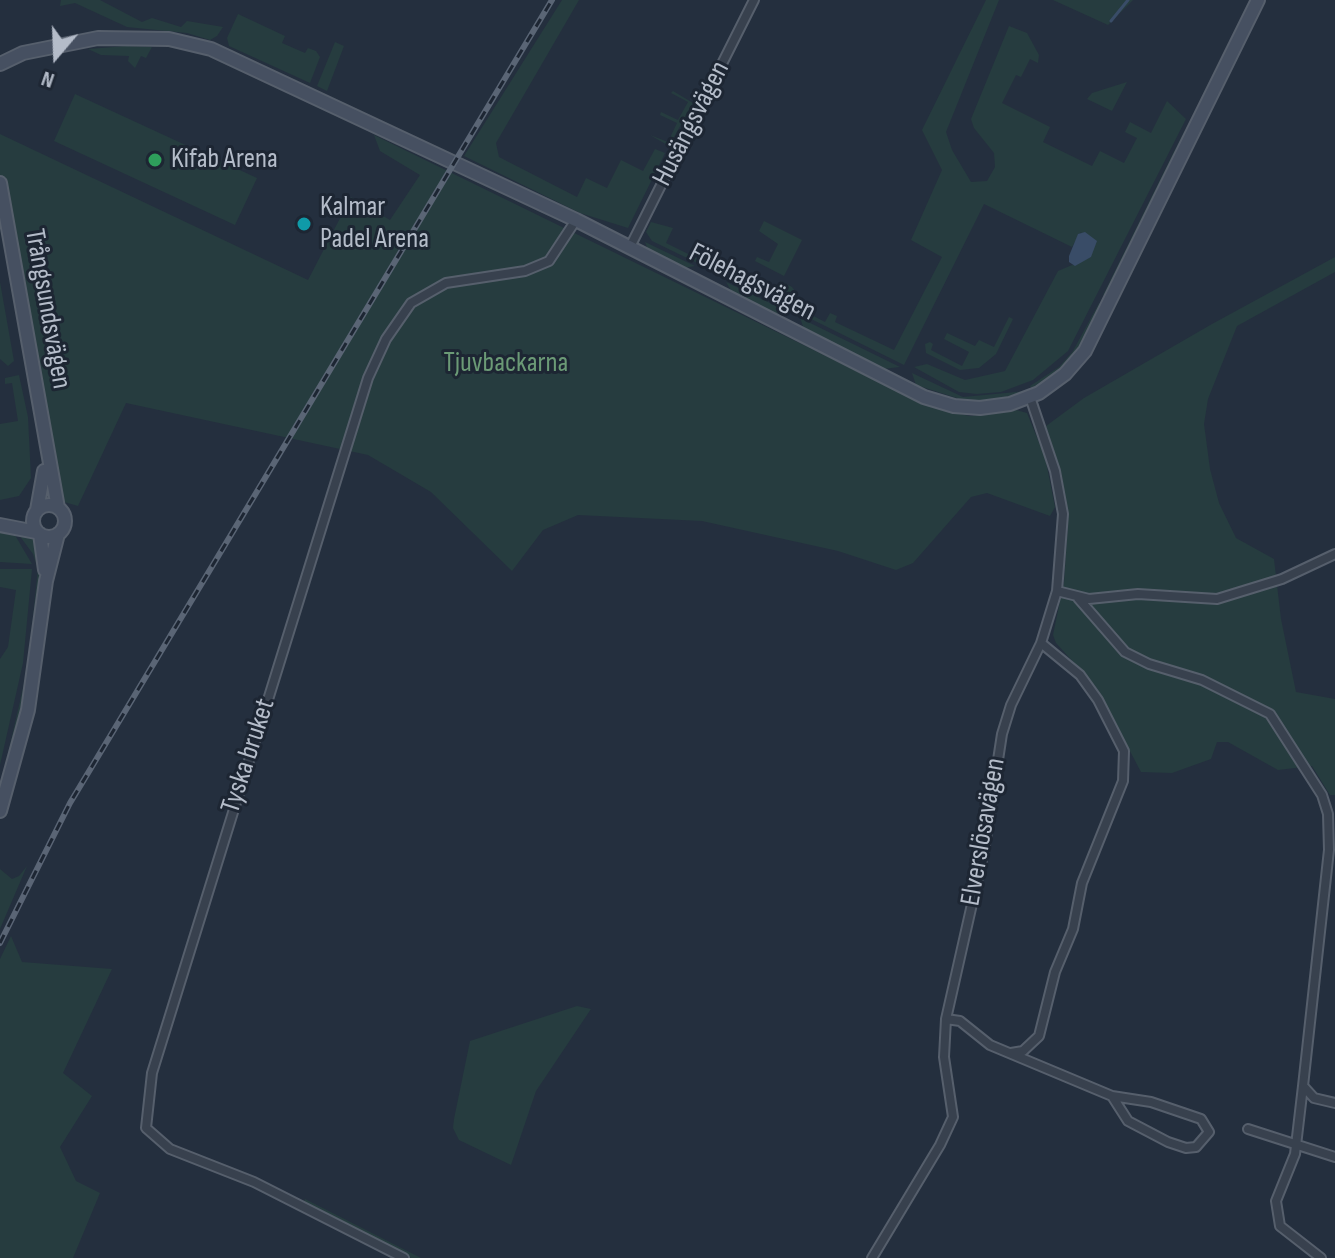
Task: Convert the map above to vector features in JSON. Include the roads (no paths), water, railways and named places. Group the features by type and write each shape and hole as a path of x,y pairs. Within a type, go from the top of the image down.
{"street":[{"name":"Husängsvägen","path":"630,247 754,0"},
{"name":"Fölehagsvägen","path":"0,52 23,53 98,38 136,36 211,49 576,220 934,401 980,408 1030,397 1057,381 1085,351 1258,0"},
{"name":"Fölehagsvägen","path":"0,64 23,53"},
{"name":"Trångsundsvägen","path":"0,183 58,508"},
{"name":"Tyska bruket","path":"404,1258 254,1182 170,1149 146,1128 152,1073 368,378 386,339 411,303 446,283 525,271 549,261 576,220"},
{"name":"Elverslösavägen","path":"872,1258 953,1117 944,1057 946,1019 984,851 1002,734 1011,705 1041,643 1057,591 1063,514 1055,471 1030,397"},
{"name":"Trångsundsvägen","path":"37,512 44,483 46,444"},
{"path":"0,522 37,512 48,505 58,508 64,520 46,581 28,710 0,811"},
{"path":"37,512 46,581"},
{"path":"0,522 49,538 58,534"},
{"path":"1057,591 1078,598 1138,594 1217,599 1282,579 1335,554"},
{"path":"1078,598 1125,652 1149,664 1202,680 1270,714 1322,795 1328,814 1329,850 1303,1086 1296,1144 1276,1201 1277,1219 1287,1233 1321,1258"},
{"path":"1011,1053 1033,1044 1042,1028 1055,972 1073,929 1082,883 1123,781 1124,751 1098,700 1069,665 1041,643"},
{"path":"946,1019 960,1021 990,1045 1112,1096 1151,1102 1201,1119 1209,1132 1196,1147 1186,1148 1168,1142 1128,1121 1112,1096"},
{"path":"1303,1086 1314,1098 1335,1103"},
{"path":"1248,1129 1335,1157"}],"water":[{"path":"1085,232 1097,241 1091,257 1075,266 1069,262 1069,256 1078,234"}],"waterway":[{"path":"1111,21 1128,0"}],"railway":[{"path":"0,943 70,803 552,0"}],"place":[{"name":"Kifab Arena","path":"155,160"},
{"name":"Kalmar Padel Arena","path":"304,224"}],"park label":[{"name":"Tjuvbackarna","path":"506,364"}]}
